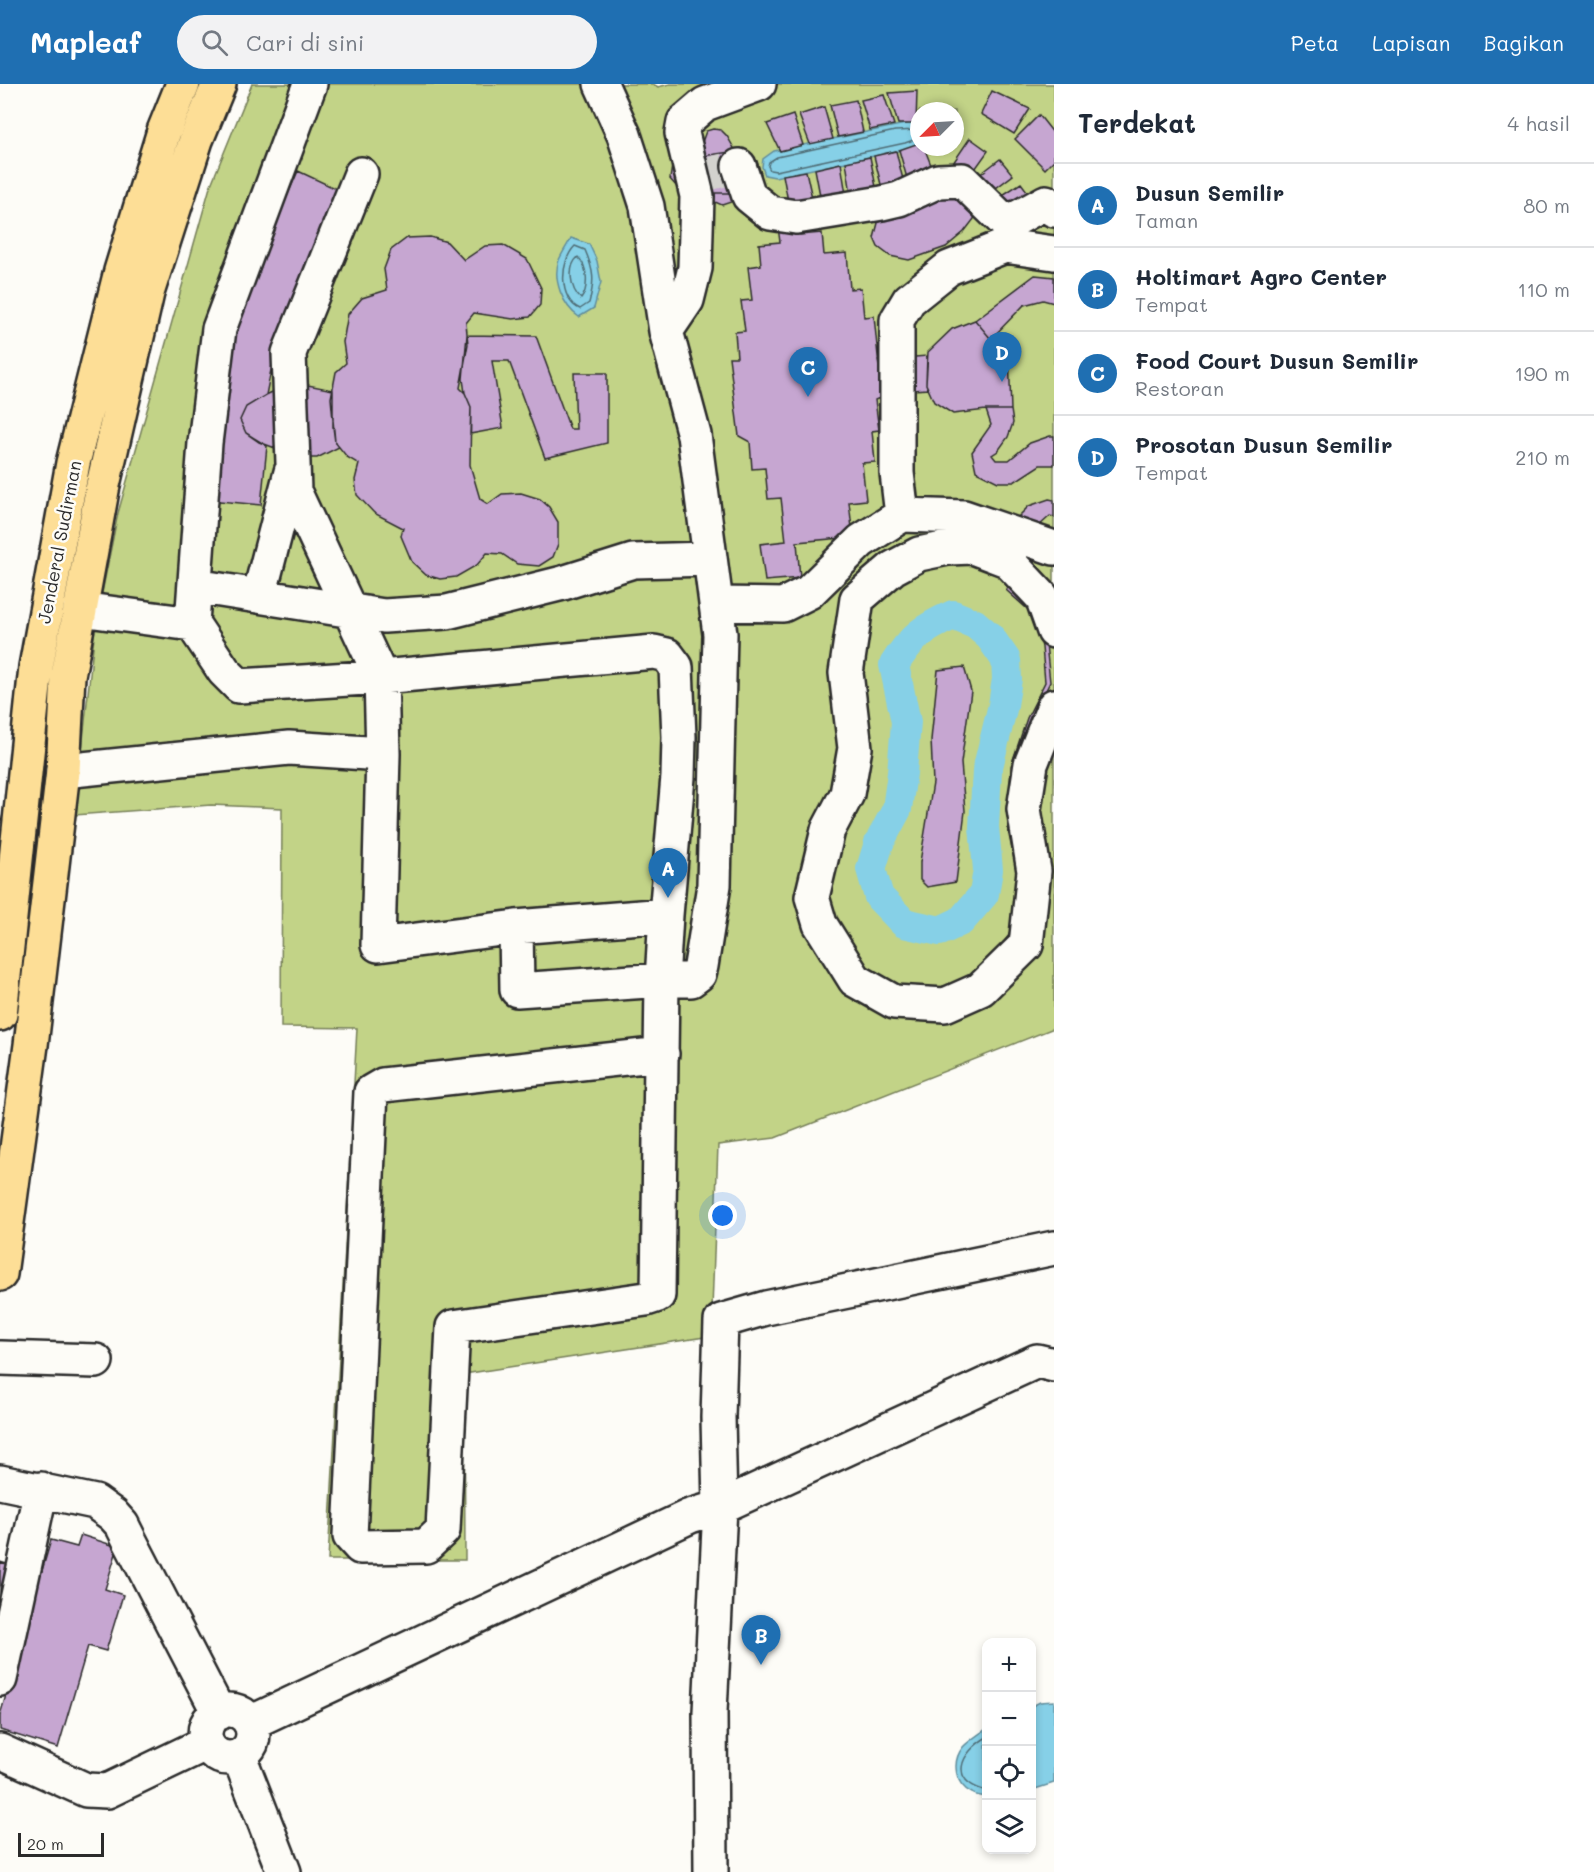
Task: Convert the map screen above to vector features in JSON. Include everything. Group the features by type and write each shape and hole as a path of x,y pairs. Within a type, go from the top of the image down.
{"highway":[{"name":"Jenderal Sudirman","path":"0,1014 36,667 73,463 121,271 164,131 183,84"},
{"path":"0,1274 32,1045 63,771 68,676 80,609 103,485 147,293 196,140 219,84"}],"street":[{"path":"310,84 219,329 205,443 192,624 224,671 238,686 381,677 654,652 666,655 676,667 679,737 662,980 662,1053 658,1295 646,1299 453,1327 443,1530 426,1546 360,1546 350,1536 371,1092 383,1085 662,1053"},
{"path":"516,927 517,990 691,980 699,974 714,885 720,634 694,435 666,331 647,206 624,135 601,84"},
{"path":"666,331 687,300 695,268 697,196 682,134 684,122 705,104 759,84"},
{"path":"739,166 749,196 770,213 796,217 899,200 938,181 962,180 1004,221 1018,217 1046,202 1054,210"},
{"path":"361,174 290,353 294,491 381,677 383,754 378,945 516,927 666,915"},
{"path":"902,515 897,473 897,320 909,300 949,268 1005,246 1054,253"},
{"path":"259,596 293,465"},
{"path":"716,604 783,605 809,592 861,541 902,515 964,517 1013,548 1042,597 1054,631"},
{"path":"1054,548 948,548 919,554 893,568 857,599 846,673 855,748 847,794 828,830 812,897 820,924 855,980 894,1002 945,1005 981,989 1026,945 1034,871 1024,809 1031,764 1054,706"},
{"path":"195,586 384,616 447,612 563,583 633,561 710,559"},
{"path":"80,609 192,624"},
{"path":"63,771 289,748 383,754"},
{"path":"711,1872 710,1712 720,1507 718,1417 721,1321 778,1306 1054,1248"},
{"path":"0,1358 96,1360"},
{"path":"250,1723 690,1516 720,1507 1037,1361 1054,1365"},
{"path":"0,1482 95,1502 122,1525 219,1713"},
{"path":"0,1679 40,1489"},
{"path":"225,1711 240,1713 250,1723 253,1738 246,1752 232,1758 217,1755 207,1743 205,1736 208,1722 219,1713 225,1711"},
{"path":"0,1751 86,1790 96,1792 107,1791 207,1743"},
{"path":"239,1756 284,1872"}],"green space":[{"path":"252,84 653,84 658,87 670,84 1054,84 1054,1028 775,1138 718,1145 711,1336 464,1374 465,1560 328,1560 357,1028 281,1027 282,808 211,805 75,815 95,628 118,513 210,187"}],"water":[{"path":"910,123 910,148 907,149 775,177 765,175 762,167 763,159 774,151"},
{"path":"571,238 589,244 597,261 601,282 594,308 579,317 568,306 560,292 557,276 559,260"},
{"path":"1054,1701 1054,1783 1036,1789 1036,1704"},
{"path":"982,1732 982,1796 966,1789 957,1773 959,1753"}],"building":[{"path":"917,91 917,102 910,102 910,124 898,124 889,93"},
{"path":"992,91 1030,109 1014,134 981,114"},
{"path":"884,95 894,125 870,130 861,100"},
{"path":"856,100 863,132 838,137 830,105"},
{"path":"824,107 833,139 810,144 799,115"},
{"path":"793,115 803,145 780,151 767,124"},
{"path":"1039,115 1054,134 1054,160 1045,169 1015,139"},
{"path":"721,130 735,150 735,193 731,202 722,205 715,202 709,188 701,145 706,131"},
{"path":"970,138 988,151 968,179 951,166 958,156 964,156 964,147"},
{"path":"910,146 910,156 927,156 936,178 910,189 899,150"},
{"path":"896,151 906,192 884,197 874,156"},
{"path":"730,152 752,157 757,161 761,174 755,183 735,193 692,193 676,186 670,179 672,166 682,159"},
{"path":"870,157 878,197 852,200 846,162"},
{"path":"1000,159 1013,175 988,194 974,179"},
{"path":"841,163 847,201 822,206 815,169"},
{"path":"298,171 343,192 275,350 266,395 246,407 240,420 246,433 267,446 261,505 209,500 225,341"},
{"path":"806,171 814,207 790,212 783,175"},
{"path":"1021,183 1033,199 1006,218 992,202"},
{"path":"961,188 977,208 974,219 964,232 946,247 909,260 890,256 878,247 874,238 878,223 897,204"},
{"path":"799,225 800,235 822,233 824,255 847,253 850,289 861,288 864,317 874,316 882,397 875,400 879,430 872,431 875,462 862,463 866,500 849,502 853,537 797,542 800,578 765,581 760,544 786,541 781,498 768,499 765,468 752,469 750,442 739,436 729,357 737,357 735,332 745,331 741,301 752,300 748,267 761,265 759,244 780,242 778,227"},
{"path":"430,237 447,242 464,260 485,246 503,245 527,259 541,288 540,305 530,317 513,319 474,313 466,323 468,344 460,388 465,393 471,407 470,465 480,499 488,504 502,494 521,493 540,499 549,507 558,522 558,544 553,557 539,566 517,564 502,554 487,553 477,565 456,577 440,579 426,575 412,562 401,536 403,528 374,513 357,495 355,480 359,464 347,457 335,442 331,398 336,372 346,363 343,342 348,314 362,298 387,290 384,269 391,250 407,238"},
{"path":"1035,275 1054,277 1054,303 1043,300 1024,305 991,339 975,320"},
{"path":"975,320 991,339 993,355 1009,355 1011,410 953,414 934,402 926,384 928,352 952,329"},
{"path":"467,335 536,336 570,429 576,429 574,373 607,373 607,443 545,458 509,361 492,361 503,428 470,434 471,407 465,393 463,379"},
{"path":"927,356 926,384 928,389 882,392 878,360"},
{"path":"293,382 333,390 333,427 335,442 339,447 317,458 302,458 259,442 246,433 240,420 246,407"},
{"path":"986,410 1011,410 1013,423 1008,437 998,451 992,455 996,460 1009,460 1030,443 1054,436 1054,465 1040,465 1014,482 998,482 976,471 972,452 991,425"},
{"path":"1049,499 1054,500 1054,517 1050,516 1039,526 1017,518 1029,506"},
{"path":"1010,586 1037,612 1046,644 1050,682 1031,720 1015,766 1012,827 1021,872 1022,904 1014,937 988,968 985,965 1010,934 1017,904 1017,874 1008,830 1011,766 1027,718 1045,682 1042,647 1034,615 1006,590"},
{"path":"964,667 971,691 961,763 965,811 956,882 927,887 920,880 920,862 933,783 931,740 938,670"},
{"path":"81,1535 118,1547 105,1589 123,1595 106,1651 88,1646 58,1748 0,1730 0,1715 26,1629 0,1627 0,1562 41,1574 51,1540 77,1547"}],"waterway":[{"path":"953,615 975,624 990,637 1006,660 1007,679 987,771 984,827 988,870 984,894 961,921 940,931 904,923 879,897 871,869 879,843 897,809 902,773 906,722 894,665 906,647 919,634 953,615"}],"tunnel":[{"path":"693,178 739,166"}],"place":[{"name":"Prosotan Dusun Semilir","path":"1002,382"},
{"name":"Food Court Dusun Semilir","path":"808,397"},
{"name":"Dusun Semilir","path":"668,898"},
{"name":"Holtimart Agro Center","path":"761,1665"}]}
